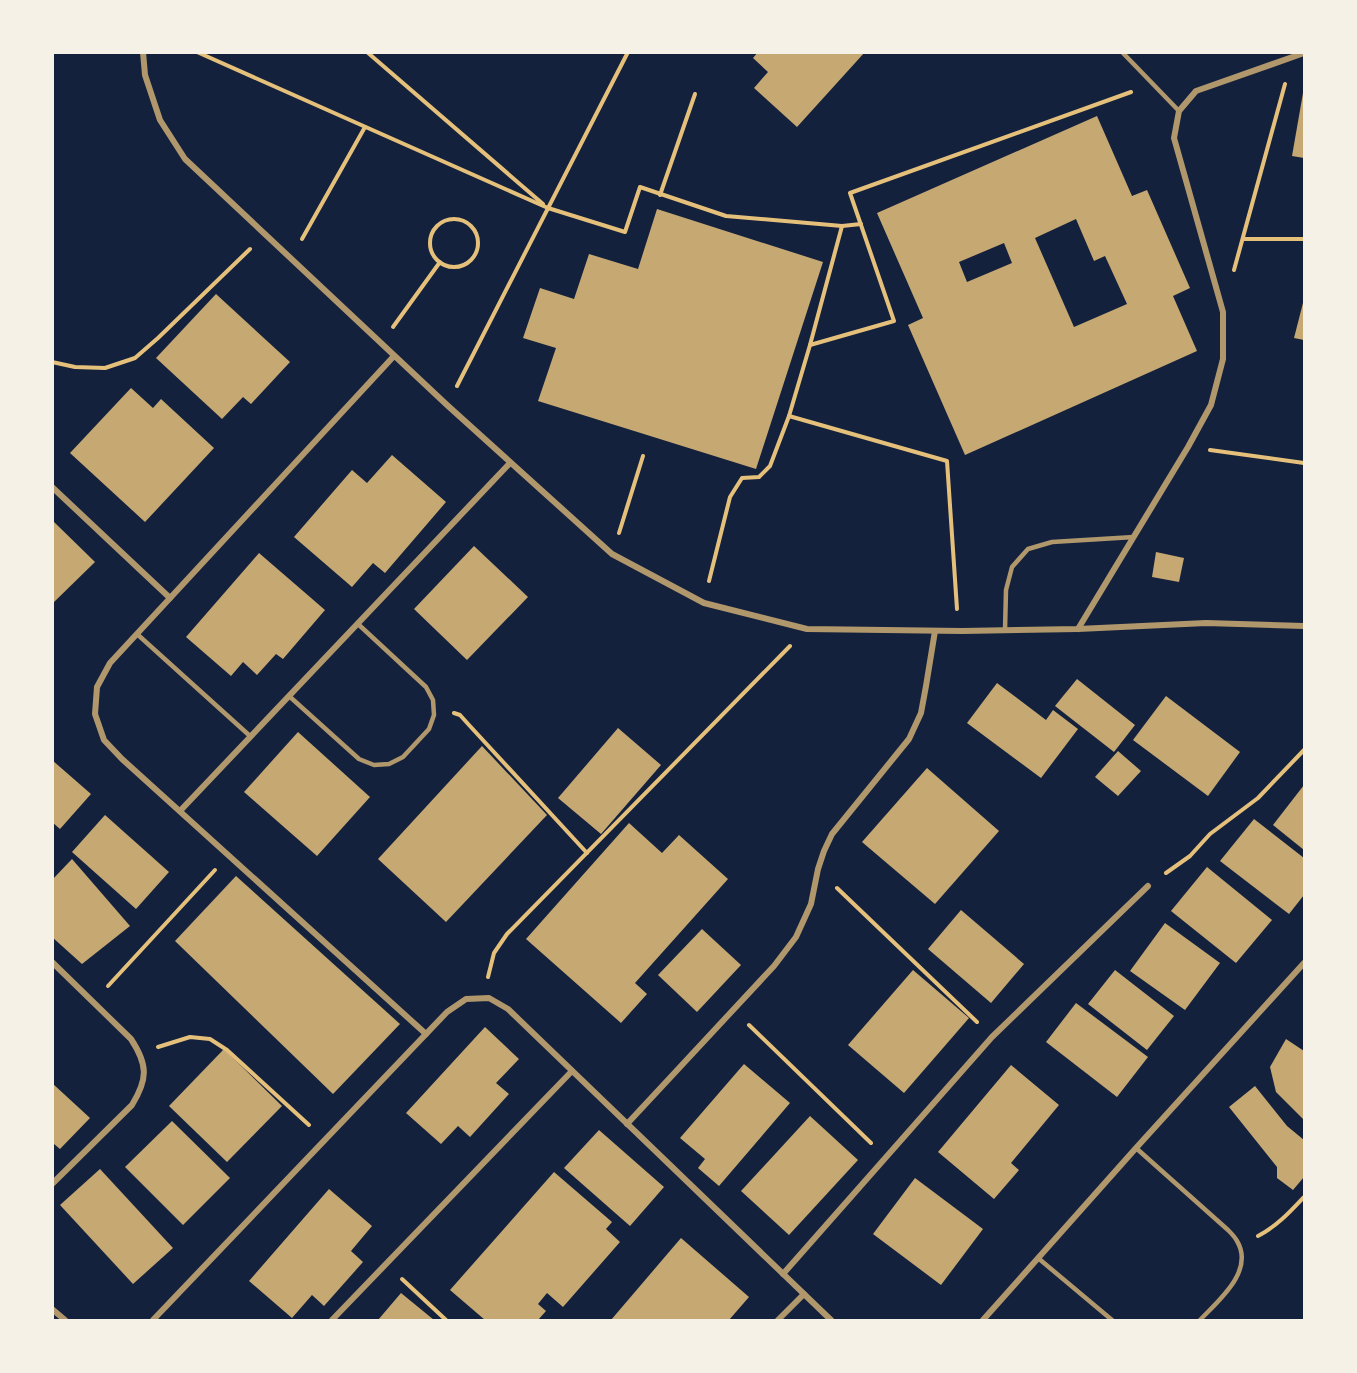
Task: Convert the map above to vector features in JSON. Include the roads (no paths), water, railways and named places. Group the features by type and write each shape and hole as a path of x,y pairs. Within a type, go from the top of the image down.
{"street":[{"path":"143,52 145,75 160,120 185,159 381,344 612,554 704,603 807,628 1005,630 1206,623 1305,626"},
{"path":"1078,629 1211,405 1224,359 1223,312 1174,138 1179,111 1196,91 1305,53"},
{"path":"394,356 110,663 97,687 95,714 104,740 122,759 426,1034"},
{"path":"180,811 510,463"},
{"path":"52,487 170,598"},
{"path":"627,1124 774,966 796,937 811,904 818,869 832,834 909,739 921,713 935,630"},
{"path":"783,1274 992,1037 1148,886"},
{"path":"52,962 131,1039 141,1054 144,1072 141,1089 132,1105 52,1184"},
{"path":"983,1320 1305,963"},
{"path":"153,1320 447,1012 466,999 489,998 508,1009 831,1320"},
{"path":"332,1320 572,1071"},
{"path":"778,1320 804,1294"},
{"path":"52,1309 65,1320"}],"lane":[{"path":"1122,52 1179,111"},
{"path":"1005,630 1006,590 1012,567 1028,549 1052,542 1134,537"},
{"path":"289,696 359,759 374,765 389,764 403,757 429,729 434,715 433,700 426,687 357,624"},
{"path":"137,634 250,736"},
{"path":"1136,1148 1228,1230 1238,1242 1242,1257 1240,1273 1200,1320"},
{"path":"1038,1258 1112,1320"}]}
